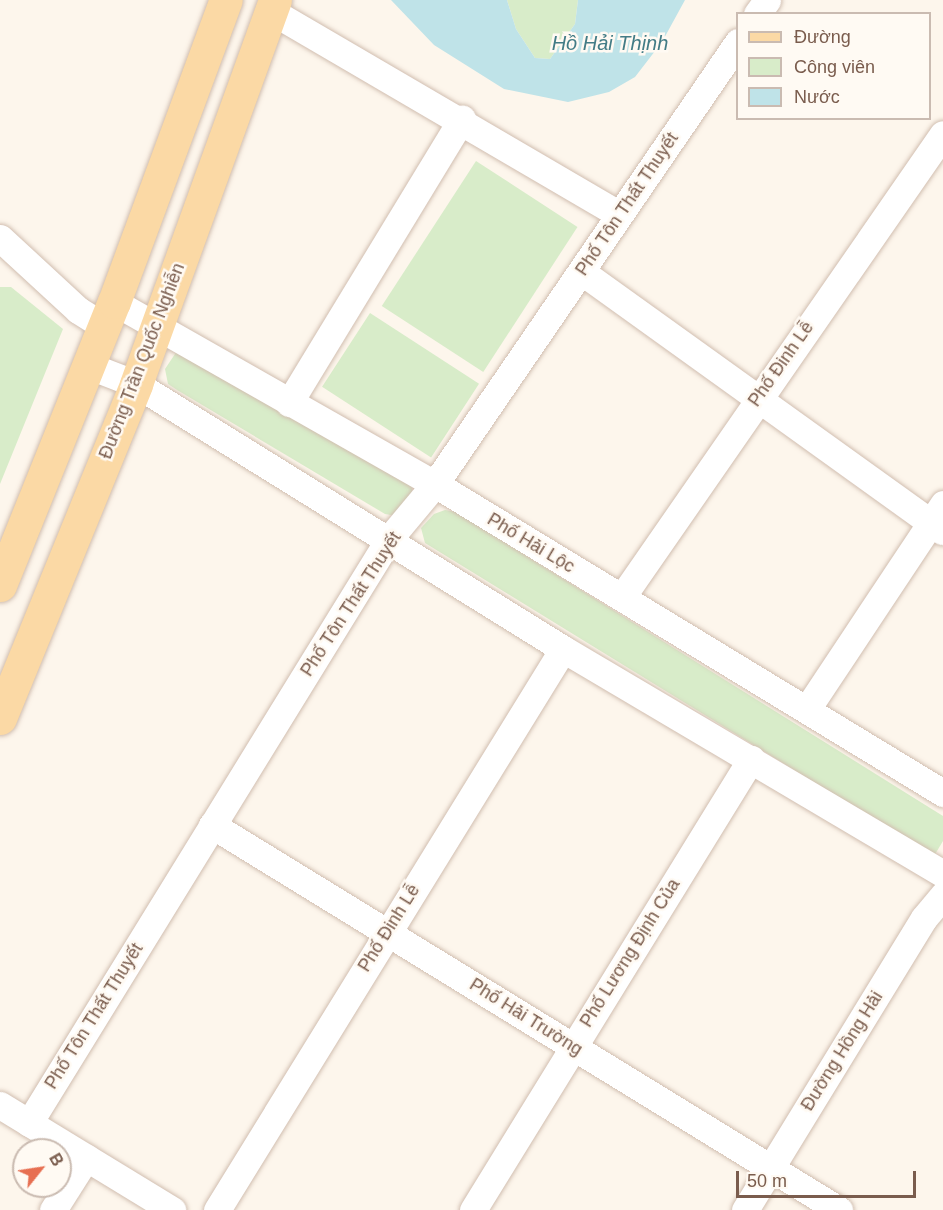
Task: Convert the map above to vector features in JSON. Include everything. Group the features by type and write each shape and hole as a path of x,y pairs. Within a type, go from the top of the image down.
{"main road":[{"path":"0,585 109,314 226,0"},
{"name":"Đường Trần Quốc Nghiễn","path":"0,718 136,384 273,5"}],"street":[{"path":"273,5 617,213"},
{"name":"Phố Tôn Thất Thuyết","path":"29,1123 389,540 435,484 582,272 617,213 736,45"},
{"path":"289,403 462,120"},
{"name":"Phố Đinh Lễ","path":"622,597 757,397 943,134"},
{"name":"Phố Hải Lộc","path":"0,238 78,310 109,314 156,327 435,484 943,793"},
{"path":"582,272 757,397 939,519 807,709"},
{"path":"87,365 136,384 563,648 943,874"},
{"name":"Phố Đinh Lễ","path":"217,1210 386,932 563,648"},
{"name":"Phố Lương Định Của","path":"473,1210 751,759"},
{"name":"Phố Hải Trường","path":"212,825 839,1210"},
{"name":"Đường Hồng Hải","path":"745,1210 924,918 943,895"},
{"path":"0,1105 172,1210"},
{"path":"53,1210 86,1158"}],"green space":[{"path":"507,0 578,0 575,24 550,59 535,58 516,29"},
{"path":"476,161 577,227 483,372 382,306"},
{"path":"0,287 11,287 63,329 0,484"},
{"path":"370,313 479,384 431,458 322,387"},
{"path":"177,351 411,483 413,498 397,516 385,514 177,390 168,384 165,369"},
{"path":"445,510 456,512 943,816 943,841 934,856 425,543 421,528 434,514"}],"water":[{"name":"Hồ Hải Thịnh","path":"391,0 507,0 516,29 535,58 550,59 575,24 578,0 685,0 662,42 635,77 609,92 568,102 504,89 434,45"}]}
